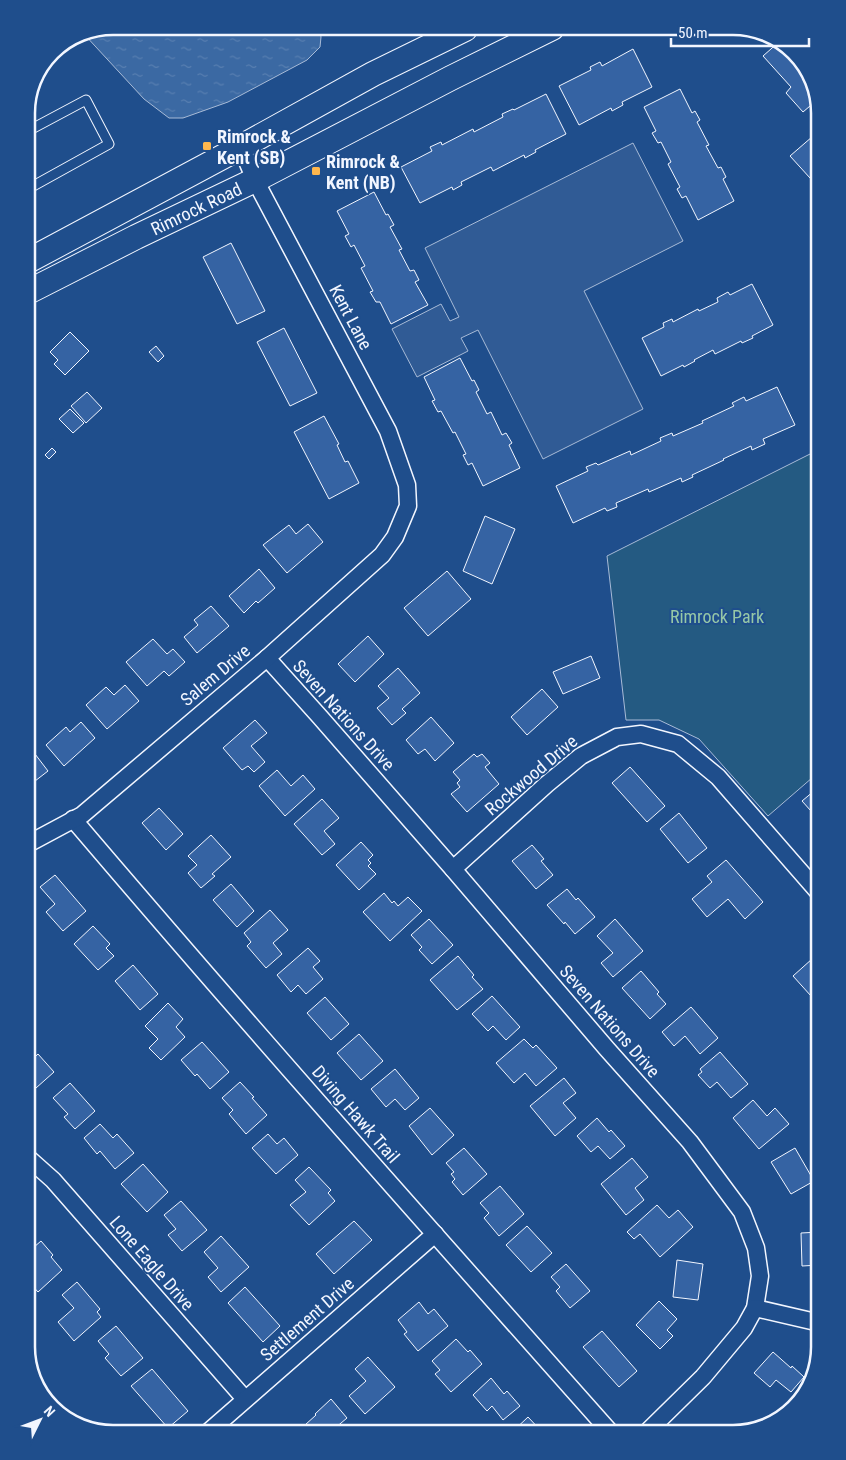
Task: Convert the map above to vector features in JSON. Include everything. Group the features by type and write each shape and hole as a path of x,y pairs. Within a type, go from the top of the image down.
{"main road":[{"name":"Rimrock Road","path":"35,257 373,74 453,35"},
{"name":"Rimrock Road","path":"35,288 255,180 538,35"}],"street":[{"name":"Kent Lane","path":"241,147 255,180 388,431 407,484 408,506 406,511"},
{"name":"Salem Drive","path":"35,840 89,809 267,658 382,555 394,537 406,511"},
{"name":"Seven Nations Drive","path":"267,658 690,1142 742,1212 756,1248 760,1276 755,1308 744,1328 704,1377 654,1425"},
{"name":"Rockwood Drive","path":"453,869 547,784 582,756 617,737 641,734 678,744 718,777 811,884"},
{"name":"Diving Hawk Trail","path":"73,819 604,1425"},
{"name":"Lone Eagle Drive","path":"35,1164 53,1180 245,1399"},
{"name":"Settlement Drive","path":"216,1425 435,1234"},
{"path":"755,1308 811,1321"}],"lane":[{"path":"35,127 86,100 109,144 35,185"}],"green space":[{"name":"Rimrock Park","path":"811,454 811,779 768,816 699,739 659,720 626,720 607,556"}],"shaded area":[{"path":"633,143 683,241 584,291 643,409 543,459 478,330 461,338 468,351 417,377 392,329 441,304 450,321 459,317 425,248"}],"water":[{"path":"113,35 321,35 320,47 307,60 228,102 183,118 169,118 144,99 89,39 97,36"}],"building":[{"path":"774,46 785,54 798,69 810,97 811,106 803,112 786,93 791,87 763,56"},
{"path":"633,49 652,87 622,102 623,105 612,111 611,108 579,125 559,86 591,70 590,67 600,62 602,66"},
{"path":"680,89 692,113 695,111 700,120 697,122 709,145 706,146 718,168 721,167 726,177 723,179 734,201 698,220 686,196 682,198 677,189 680,187 668,164 671,162 661,142 658,143 652,133 656,131 644,107"},
{"path":"546,94 566,134 535,150 536,152 525,158 524,155 493,171 491,167 461,182 462,185 453,190 452,187 420,203 401,167 432,151 430,147 441,142 442,145 473,129 474,132 503,117 502,114"},
{"path":"811,138 811,179 790,156"},
{"path":"374,192 386,215 388,214 394,225 390,227 402,249 399,250 410,271 414,270 419,280 415,282 428,305 391,324 380,302 376,302 370,292 373,291 361,268 365,266 354,245 351,247 345,236 349,234 337,211"},
{"path":"231,243 265,311 237,324 203,257"},
{"path":"752,284 773,325 752,336 753,338 742,343 741,341 715,354 713,350 684,367 683,365 661,376 642,338 664,327 663,323 672,319 673,322 698,309 699,311 718,302 717,298 728,292 730,295"},
{"path":"284,328 317,393 290,406 257,342"},
{"path":"70,332 89,351 65,375 54,364 58,360 50,352"},
{"path":"156,346 164,356 158,362 149,352"},
{"path":"460,358 479,390 476,392 487,414 491,412 502,435 506,433 512,443 509,445 520,468 483,486 472,463 468,465 463,455 466,454 455,432 453,433 441,411 438,412 432,401 435,400 424,377"},
{"path":"777,387 795,425 763,439 765,444 752,450 751,446 692,475 693,477 682,482 681,478 649,492 648,489 616,503 617,507 607,511 605,508 573,523 556,486 588,471 586,467 596,463 598,465 630,451 631,455 661,441 660,438 672,433 673,436 703,423 702,421 734,406 732,403 744,397 746,401"},
{"path":"87,392 102,408 86,423 71,406"},
{"path":"70,409 84,423 73,433 59,419"},
{"path":"324,416 339,444 337,445 345,462 348,461 359,483 329,499 294,432"},
{"path":"52,448 56,452 49,459 45,455"},
{"path":"485,516 515,529 492,584 463,571"},
{"path":"308,524 323,542 287,573 263,545 289,525 296,534"},
{"path":"259,569 275,588 258,603 256,601 244,613 229,596"},
{"path":"447,571 471,599 428,636 404,608"},
{"path":"211,606 229,626 197,653 184,637 198,625 194,620"},
{"path":"368,636 384,654 355,682 338,664"},
{"path":"153,639 167,654 173,649 185,662 169,676 164,671 147,686 126,662"},
{"path":"591,656 600,678 563,694 553,672"},
{"path":"398,668 420,693 402,709 406,713 392,725 377,708 389,698 378,686"},
{"path":"125,685 139,701 107,729 86,705 106,687 114,695"},
{"path":"542,689 558,707 527,735 511,717"},
{"path":"431,717 454,743 435,761 425,749 418,754 406,740"},
{"path":"255,720 267,733 251,746 265,762 254,772 248,766 242,770 223,748"},
{"path":"81,722 95,738 64,766 46,745 66,727 70,732"},
{"path":"35,754 48,771 35,781"},
{"path":"474,754 477,757 482,754 490,763 485,767 499,784 467,812 451,794 460,787 457,783 460,780 453,772"},
{"path":"630,767 665,806 647,822 612,783"},
{"path":"277,770 291,786 303,775 315,789 285,816 259,786"},
{"path":"811,794 811,811 802,801"},
{"path":"322,799 339,818 324,831 335,844 322,855 294,824"},
{"path":"159,808 183,834 166,850 142,823"},
{"path":"679,813 707,848 688,863 660,829"},
{"path":"211,835 231,857 212,874 215,876 201,888 188,873 197,865 188,856"},
{"path":"361,842 373,855 368,860 371,863 368,866 376,874 359,890 336,865"},
{"path":"532,845 544,859 541,861 553,875 536,889 512,861"},
{"path":"726,860 763,902 745,919 728,899 707,917 692,899 712,882 707,876"},
{"path":"55,875 86,911 63,931 46,912 55,904 40,887"},
{"path":"231,884 254,911 237,927 213,900"},
{"path":"567,889 595,917 575,934 547,905"},
{"path":"384,893 392,903 394,901 398,906 408,897 422,911 390,941 363,912"},
{"path":"270,910 288,930 273,943 282,954 266,968 247,946 251,942 244,933"},
{"path":"429,919 453,945 432,964 419,950 422,947 411,935"},
{"path":"615,919 643,951 613,977 601,963 613,953 597,936"},
{"path":"93,926 110,944 106,948 114,956 98,970 74,944"},
{"path":"308,948 320,961 313,967 323,979 306,994 298,985 291,992 277,975"},
{"path":"458,956 474,975 472,977 483,989 457,1010 430,980"},
{"path":"811,960 811,996 793,976"},
{"path":"133,965 158,994 140,1010 115,981"},
{"path":"641,971 659,992 657,994 666,1004 650,1019 622,988"},
{"path":"492,996 520,1027 506,1040 493,1026 488,1031 472,1014"},
{"path":"325,997 349,1024 331,1040 307,1013"},
{"path":"168,1003 183,1019 176,1027 185,1037 161,1060 149,1048 158,1039 145,1026"},
{"path":"691,1007 718,1038 700,1054 685,1036 674,1046 662,1032"},
{"path":"359,1034 383,1061 361,1080 337,1053"},
{"path":"524,1039 533,1048 536,1045 557,1068 536,1086 525,1073 514,1083 496,1063"},
{"path":"202,1042 229,1072 210,1089 181,1060"},
{"path":"720,1052 748,1084 731,1098 717,1082 710,1088 698,1075 702,1072 700,1069"},
{"path":"38,1054 54,1072 35,1089 35,1057"},
{"path":"395,1069 419,1098 405,1110 395,1099 386,1107 371,1089"},
{"path":"564,1078 576,1093 563,1103 576,1118 555,1136 530,1106"},
{"path":"240,1082 267,1115 246,1134 229,1114 233,1110 222,1098"},
{"path":"70,1083 95,1111 75,1129 64,1117 68,1114 53,1098"},
{"path":"753,1100 767,1116 775,1108 789,1124 759,1149 733,1118"},
{"path":"430,1108 454,1135 432,1155 409,1126"},
{"path":"597,1118 625,1146 610,1159 598,1146 591,1152 577,1136"},
{"path":"100,1124 113,1138 117,1134 134,1153 115,1169 100,1151 97,1154 84,1138"},
{"path":"268,1134 277,1144 284,1138 298,1155 276,1174 252,1148"},
{"path":"464,1148 487,1174 463,1195 452,1182 455,1179 451,1174 454,1172 446,1163"},
{"path":"795,1148 811,1176 811,1183 791,1194 771,1162"},
{"path":"632,1158 648,1177 635,1188 644,1200 626,1215 601,1184"},
{"path":"143,1164 168,1192 147,1212 121,1184"},
{"path":"309,1167 331,1190 328,1193 335,1201 309,1225 290,1205 306,1192 295,1180"},
{"path":"500,1186 524,1214 499,1236 484,1218 489,1213 480,1203"},
{"path":"181,1201 207,1230 182,1251 168,1235 176,1229 164,1215"},
{"path":"657,1205 669,1218 678,1210 693,1227 660,1257 640,1234 634,1239 627,1232"},
{"path":"354,1221 372,1240 334,1274 316,1254"},
{"path":"527,1226 552,1253 531,1272 506,1245"},
{"path":"811,1232 811,1266 802,1266 801,1233"},
{"path":"221,1236 249,1267 221,1292 208,1277 218,1268 204,1252"},
{"path":"41,1241 53,1255 51,1257 62,1270 38,1292 35,1289 35,1246"},
{"path":"677,1260 703,1264 698,1300 673,1297"},
{"path":"566,1264 590,1291 570,1308 556,1291 560,1287 551,1277"},
{"path":"77,1282 100,1309 97,1312 101,1317 74,1341 58,1322 74,1308 62,1295"},
{"path":"245,1287 280,1326 263,1342 228,1303"},
{"path":"659,1301 677,1319 667,1330 673,1336 660,1349 636,1325"},
{"path":"419,1302 428,1314 434,1309 448,1326 418,1351 404,1334 407,1332 398,1320"},
{"path":"116,1326 143,1358 121,1376 105,1358 109,1354 98,1341"},
{"path":"602,1331 637,1371 619,1387 583,1347"},
{"path":"456,1339 468,1352 470,1350 482,1364 451,1392 435,1374 440,1370 432,1361"},
{"path":"773,1352 804,1377 791,1392 776,1380 770,1387 754,1373"},
{"path":"368,1357 395,1387 365,1414 349,1396 366,1381 355,1369"},
{"path":"152,1369 188,1411 172,1425 165,1425 131,1386"},
{"path":"491,1378 504,1394 507,1391 520,1406 503,1420 492,1406 487,1411 473,1395"},
{"path":"331,1399 347,1418 339,1425 305,1425"},
{"path":"528,1417 536,1425 520,1425"}],"place":[{"name":"Rimrock & Kent (SB)","path":"207,146"},
{"name":"Rimrock & Kent (NB)","path":"316,171"}]}
